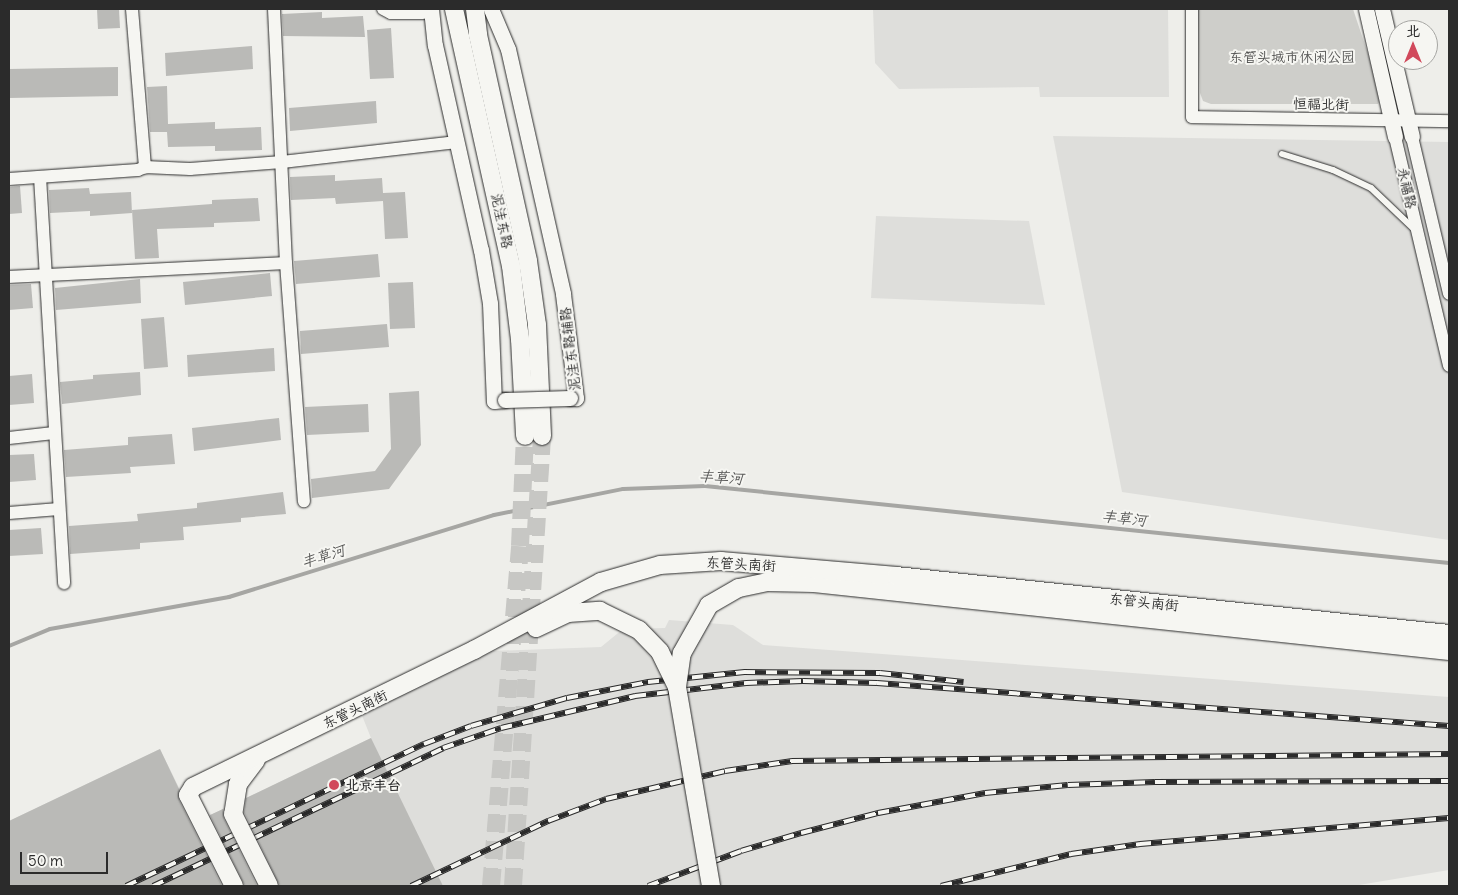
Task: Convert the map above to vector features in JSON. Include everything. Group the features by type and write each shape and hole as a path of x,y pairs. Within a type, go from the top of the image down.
{"main road":[{"name":"泥洼东路","path":"454,9 511,266 534,436 537,325 528,260 478,34 475,9"},
{"name":"东管头南街","path":"234,886 188,796 193,787 285,744 474,650 601,582 660,565 704,561 896,576 1449,634"},
{"name":"东管头南街","path":"676,686 682,653 708,605 739,588 767,582 814,583 1449,650"},
{"path":"474,650 527,632 568,613 600,611 639,630 660,652 676,686 711,886"},
{"path":"269,886 233,814 233,800 238,784 253,761 285,744"}],"street":[{"path":"132,9 145,167"},
{"path":"274,9 286,263 304,501"},
{"path":"383,9 391,13 427,11"},
{"name":"泥洼东路辅路","path":"427,11 482,250 490,303 494,401 576,398 564,294 508,49 491,9"},
{"name":"恒福北街","path":"1192,9 1192,117 1449,121"},
{"name":"永福路","path":"1366,9 1449,366"},
{"name":"永福路","path":"1382,9 1448,279 1449,294"},
{"path":"9,179 145,167 190,169 282,162 457,142"},
{"path":"40,177 44,275 64,583"},
{"path":"9,277 286,263"},
{"path":"9,438 54,433"},
{"path":"9,513 58,509"}],"lane":[{"path":"1282,154 1333,170 1371,188 1407,219 1418,235"},
{"path":"1429,279 1448,279"},
{"path":"1432,295 1449,294"}],"shaded area":[{"path":"873,9 1168,9 1169,97 1040,97 1039,87 899,89 875,63"},
{"path":"1053,136 1449,142 1449,540 1122,492"},
{"path":"876,216 1029,221 1045,305 871,298"},
{"path":"669,620 733,625 763,645 1449,697 1449,870 1353,886 9,886 9,821 160,749 196,822 371,738 361,713 491,651 601,647 623,629 665,628"}],"green space":[{"name":"东管头城市休闲公园","path":"1198,9 1353,9 1382,96 1378,104 1211,104 1203,101 1200,93"}],"building":[{"path":"97,9 119,9 120,28 98,29"},
{"path":"322,12 322,18 363,16 365,37 283,36 282,14"},
{"path":"391,28 394,78 370,79 367,30"},
{"path":"252,46 253,69 166,76 165,53"},
{"path":"118,67 118,96 9,98 9,69"},
{"path":"167,86 168,124 215,122 215,129 261,127 262,150 215,151 215,146 168,147 167,132 150,132 147,87"},
{"path":"376,101 377,123 290,131 289,108"},
{"path":"335,175 335,181 382,178 383,193 405,192 408,238 385,239 383,201 336,204 335,198 291,200 290,177"},
{"path":"20,186 22,213 9,214 9,187"},
{"path":"89,188 90,194 131,192 132,213 90,216 90,211 50,213 49,190"},
{"path":"258,198 260,221 214,223 214,227 157,229 159,258 135,259 132,210 212,204 212,200"},
{"path":"378,254 380,277 296,284 294,261"},
{"path":"270,273 272,296 185,305 183,282"},
{"path":"140,279 141,303 56,310 55,288"},
{"path":"413,282 415,328 390,329 388,283"},
{"path":"31,284 33,308 9,310 9,285"},
{"path":"164,317 168,367 144,369 141,319"},
{"path":"387,324 389,347 301,354 300,331"},
{"path":"274,348 275,371 188,377 187,355"},
{"path":"140,372 141,395 62,404 60,382 93,379 93,375"},
{"path":"32,374 34,403 9,405 9,376"},
{"path":"419,391 421,445 389,489 312,498 311,479 375,471 391,449 389,393"},
{"path":"368,404 369,432 307,435 305,407"},
{"path":"279,418 281,440 194,451 192,428"},
{"path":"172,434 175,464 130,467 131,473 66,477 64,450 128,445 128,437"},
{"path":"34,454 36,480 9,482 9,455"},
{"path":"283,492 286,514 241,518 241,522 183,527 184,540 140,543 140,549 70,554 69,526 138,521 137,514 197,508 197,503"},
{"path":"41,528 43,554 9,556 9,530"},
{"path":"371,738 443,886 280,886 244,812 246,798"},
{"path":"160,749 179,789 179,800 222,886 9,886 9,821"},
{"path":"223,809 224,819 257,886 245,886 210,815"}],"waterway":[{"name":"丰草河","path":"9,646 50,629 229,597 494,515 623,489 705,486 1449,563"}],"tunnel":[{"path":"491,886 520,546 525,436"},
{"path":"513,886 542,436"}],"railway":[{"path":"126,886 424,744 471,726 567,698 648,682 744,672 880,673 964,682"},
{"path":"153,886 443,748 501,728 635,696 746,683 803,681 877,683 1449,726"},
{"path":"411,886 548,821 606,799 725,771 792,761 1449,754"},
{"path":"648,886 741,851 801,833 878,813 985,793 1068,785 1155,782 1449,781"},
{"path":"941,886 1071,854 1140,844 1449,818"}],"place":[{"name":"北京丰台","path":"334,785"}]}
